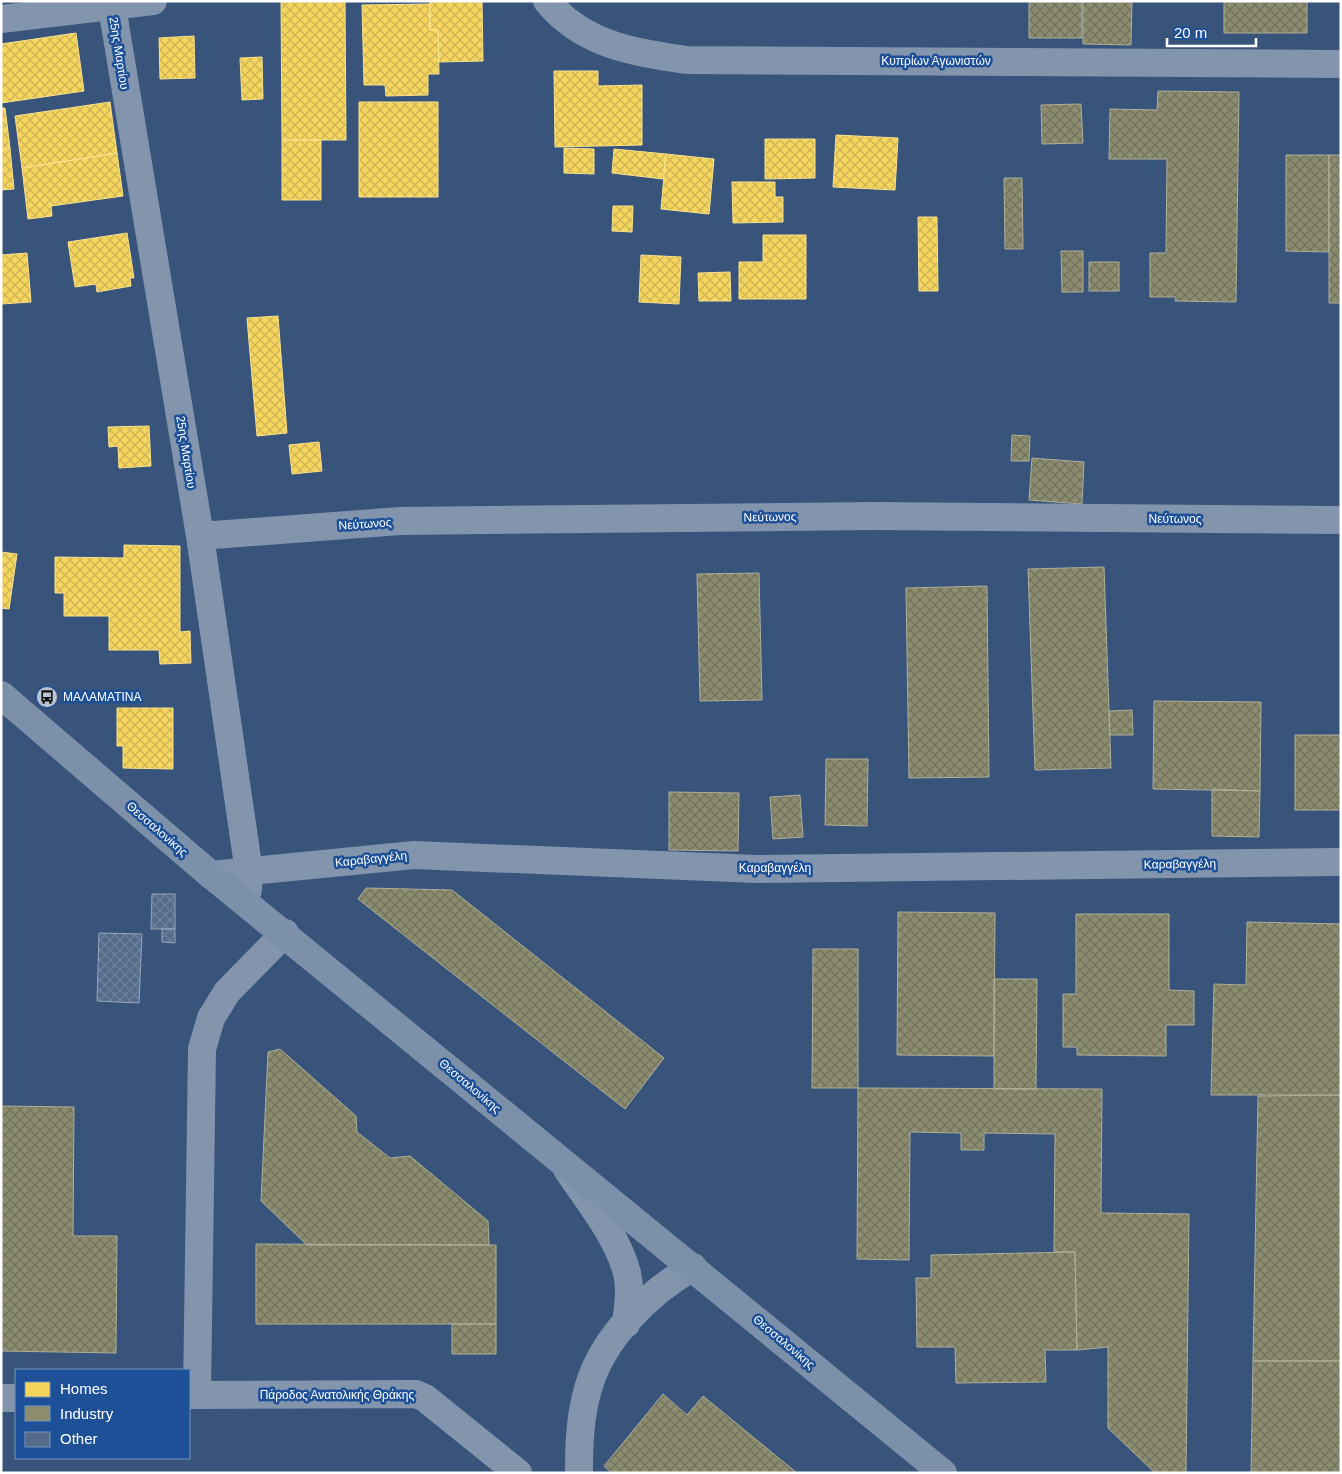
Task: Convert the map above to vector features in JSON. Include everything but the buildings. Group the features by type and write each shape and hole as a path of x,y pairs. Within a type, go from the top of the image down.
{"main road":[{"name":"Θεσσαλονίκης","path":"1,694 211,874 285,933 564,1165 693,1267 943,1473"}],"street":[{"path":"1,19 111,3 153,1"},
{"name":"Κυπρίων Αγωνιστών","path":"547,1 573,28 599,41 641,53 686,60 1341,64"},
{"name":"25ης Μαρτίου","path":"111,3 200,536 249,872 248,904"},
{"name":"Νεύτωνος","path":"200,536 400,521 874,516 1341,520"},
{"name":"Καραβαγγέλη","path":"211,874 249,872 414,854 756,869 1341,862"},
{"path":"193,1395 202,1049 211,1018 227,992 285,933"},
{"path":"564,1165 600,1219 616,1247 627,1274 629,1296 626,1324"},
{"path":"578,1473 580,1428 588,1388 603,1355 649,1296 670,1280 693,1267"},
{"name":"Πάροδος Ανατολικής Θράκης","path":"193,1395 416,1394 425,1398 518,1473"},
{"path":"1,1398 15,1398"}],"place":[{"name":"ΜΑΛΑΜΑΤΙΝΑ","path":"47,697"}]}
